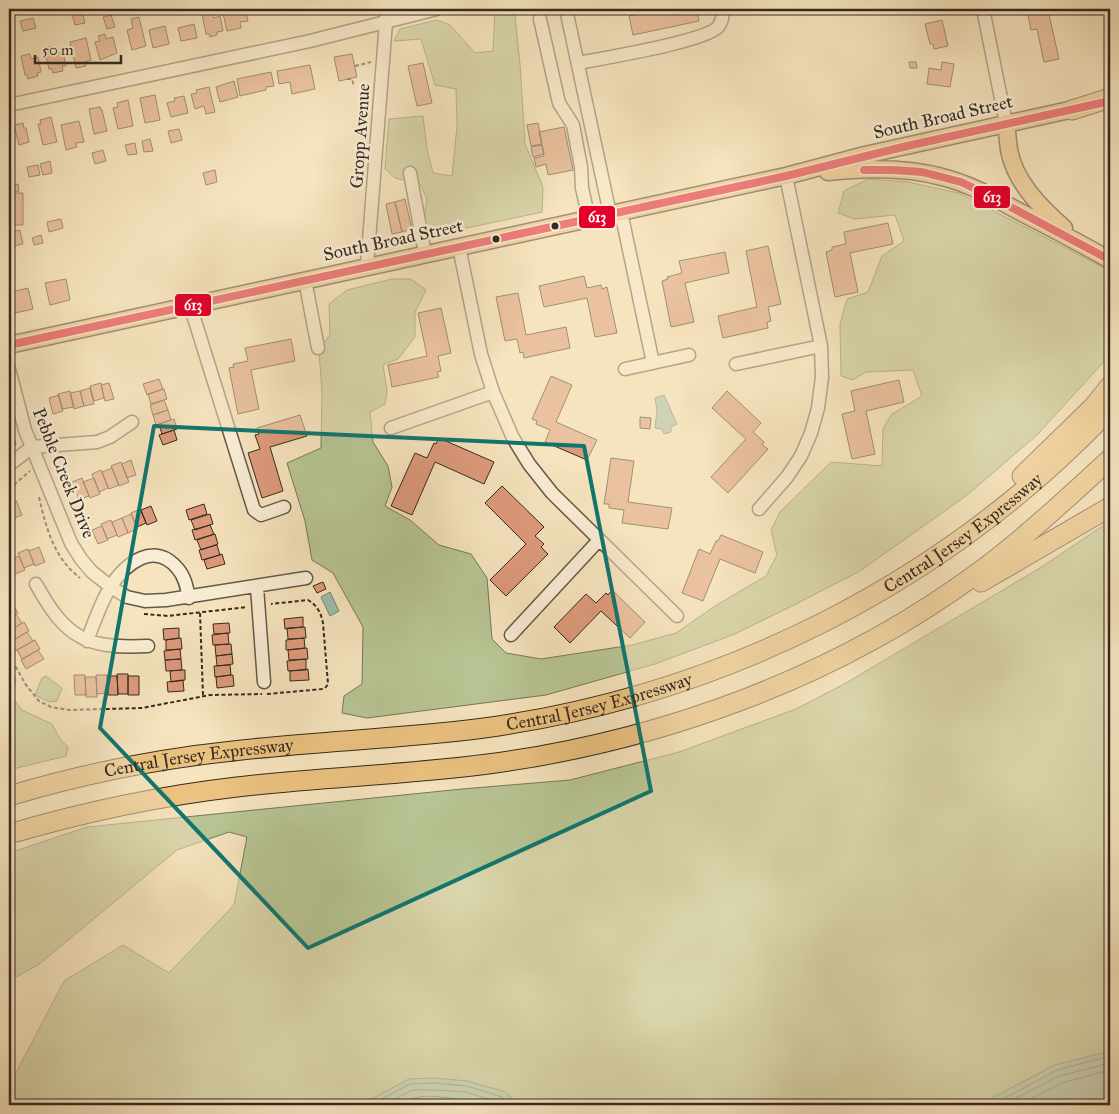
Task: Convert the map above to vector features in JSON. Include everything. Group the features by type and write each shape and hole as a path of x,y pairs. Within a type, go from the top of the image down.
{"highway":[{"path":"1072,110 1110,100"},
{"path":"884,591 966,526 1016,482 1093,407 1110,386"},
{"name":"Central Jersey Expressway","path":"9,796 108,770 172,758 235,750 482,728 536,720 589,709 659,690 745,659 795,637 884,591 967,536 1011,502 1052,466 1110,409"},
{"name":"Central Jersey Expressway","path":"9,834 55,820 116,806 178,795 238,787 485,764 541,756 597,745 678,722 758,694 852,651 930,605 977,573 1025,536 1110,458"},
{"path":"930,605 983,582 1110,507"}],"main road":[{"name":"South Broad Street","path":"9,345 786,176 865,155 1072,110"},
{"path":"1006,123 1010,151 1017,172 1028,191 1050,215 1084,246"},
{"name":"South Broad Street","path":"786,176 890,169 942,176 987,193 1110,260"}],"street":[{"name":"Gropp Avenue","path":"367,266 387,9"},
{"path":"9,105 300,43 436,9"},
{"path":"566,9 654,363"},
{"path":"578,63 684,42 710,33 718,27 722,9"},
{"path":"983,9 1006,123"},
{"path":"540,19 559,103 573,125 581,168 582,188 589,219"},
{"path":"410,173 425,254"},
{"path":"759,509 801,456 818,408 822,378 820,346 786,176"},
{"path":"459,246 481,354 493,392 514,438 529,464 552,493 677,616"},
{"path":"305,280 318,348"},
{"path":"190,305 254,510 260,515 284,507"},
{"path":"736,364 820,346"},
{"path":"625,369 689,355"},
{"name":"Pebble Creek Drive","path":"9,369 11,387 25,430 70,543 92,572 111,587 127,597 145,601 189,598 306,578"},
{"path":"391,428 493,392"},
{"path":"9,465 32,447 96,442 110,437 132,422"},
{"path":"511,635 599,540"},
{"path":"86,641 111,587 132,563 140,558 157,556 166,558 179,570 189,598"},
{"path":"36,584 52,612 62,624 86,641 108,646 148,646"},
{"path":"257,587 264,682"}],"path":[{"path":"355,66 371,62"},
{"path":"347,79 352,79 354,87"},
{"path":"9,429 21,456"},
{"path":"9,489 30,471"},
{"path":"9,655 32,694 39,701 51,707 69,710 142,708 215,694 274,694 326,687 328,684 321,613 308,600 168,616 141,613"},
{"path":"200,613 203,696"}],"highlighted area":[{"path":"154,426 584,446 651,791 308,948 100,728"}],"shaded area":[{"path":"505,9 515,16 525,144 543,187 542,212 430,236 422,228 427,200 421,185 395,178 385,169 389,119 423,116 427,149 433,173 452,176 457,126 456,89 435,85 421,39 394,41 400,29 437,20 450,25 475,53 493,51 495,11"},
{"path":"868,179 908,182 959,193 1110,271 1110,355 1037,435 966,496 860,571 735,634 655,664 546,695 367,718 342,713 344,696 362,684 363,627 333,573 312,560 305,521 287,463 321,448 322,392 319,352 330,334 329,304 347,290 392,279 411,279 426,290 415,312 415,337 398,359 383,365 387,391 385,404 370,412 373,442 388,466 392,487 385,506 410,520 439,545 471,554 487,578 492,639 506,653 541,659 632,645 676,633 715,606 766,576 777,555 771,530 780,512 831,462 882,466 883,428 892,414 922,396 913,370 866,372 853,380 841,376 840,324 847,299 868,292 882,256 904,241 895,215 855,219 838,213 844,191"},
{"path":"1110,521 1110,1051 1055,1065 994,1097 984,1105 519,1105 505,1092 467,1081 409,1079 361,1105 9,1105 9,1086 64,981 123,945 169,973 234,905 247,837 229,832 177,850 38,965 9,981 9,853 87,827 462,789 570,780 679,752 796,709 846,683 1040,568"},
{"path":"9,668 16,679 13,698 22,710 52,724 60,739 68,747 66,756 9,770"},
{"path":"46,676 62,688 57,701 49,702 35,695 42,678"}],"water":[{"path":"664,395 677,424 671,427 671,432 664,434 662,429 655,428 657,410 655,398"},
{"path":"330,592 339,611 330,616 321,597"},
{"path":"1110,1051 1110,1104 984,1105 994,1097 1055,1065"},
{"path":"435,1078 467,1081 505,1092 519,1105 361,1105 409,1079"}],"building":[{"path":"222,9 245,9 248,21 240,22 241,28 227,31"},
{"path":"268,9 292,9 269,13"},
{"path":"663,9 697,9 699,21 633,35 629,16"},
{"path":"924,9 940,9 940,10 925,14"},
{"path":"1048,10 1059,59 1044,62 1037,29 1031,30 1028,15"},
{"path":"82,11 85,23 75,25 72,14"},
{"path":"212,12 214,18 220,16 223,31 217,32 217,35 210,37 209,34 206,34 202,14"},
{"path":"111,15 115,27 107,29 103,17"},
{"path":"139,17 146,46 132,50 127,30 133,28 131,19"},
{"path":"33,18 36,28 23,31 20,21"},
{"path":"942,20 948,46 934,49 933,44 930,44 925,24"},
{"path":"194,24 197,38 181,41 178,28"},
{"path":"165,26 169,44 153,48 149,30"},
{"path":"105,34 106,39 113,37 117,53 100,60 95,42 100,41 98,36"},
{"path":"86,38 91,60 85,62 86,66 76,68 70,42"},
{"path":"54,46 56,54 63,52 66,66 62,66 63,71 53,73 52,69 49,69 44,48"},
{"path":"30,54 31,59 38,57 41,72 37,73 38,76 28,79 27,75 25,75 21,56"},
{"path":"352,54 357,77 339,81 334,57"},
{"path":"909,62 916,62 917,68 910,68"},
{"path":"942,62 954,64 950,87 927,84 929,68 941,70"},
{"path":"423,63 432,103 417,106 408,66"},
{"path":"310,65 315,89 292,94 290,82 279,84 277,71"},
{"path":"271,72 274,86 266,87 266,90 240,96 237,79"},
{"path":"234,81 238,97 220,102 216,87"},
{"path":"209,87 215,112 206,114 204,106 195,109 191,94 197,93 196,90"},
{"path":"155,95 160,120 145,123 140,98"},
{"path":"184,96 188,113 171,117 167,103 175,101 174,98"},
{"path":"128,100 133,126 118,129 113,108 118,107 117,103"},
{"path":"100,107 107,131 94,134 89,109"},
{"path":"51,117 57,142 43,145 38,124 41,124 40,120"},
{"path":"79,121 84,142 76,143 77,147 66,150 61,125"},
{"path":"23,123 29,142 19,145 14,125"},
{"path":"538,123 542,144 531,146 527,125"},
{"path":"564,127 573,170 548,175 546,164 536,167 534,158 544,156 539,132"},
{"path":"179,129 182,140 171,143 168,131"},
{"path":"150,139 153,151 144,152 142,141"},
{"path":"135,143 137,154 128,155 125,145"},
{"path":"542,145 544,154 533,157 531,147"},
{"path":"103,150 106,161 95,164 92,153"},
{"path":"50,161 52,173 43,175 40,164"},
{"path":"38,165 40,175 29,177 27,167"},
{"path":"215,170 217,182 206,185 203,173"},
{"path":"18,184 19,191 11,192 10,186"},
{"path":"9,193 23,193 23,225 9,225"},
{"path":"405,199 412,229 402,232 395,202"},
{"path":"395,202 402,232 392,234 386,204"},
{"path":"61,219 63,228 49,232 47,222"},
{"path":"888,223 893,244 850,253 858,292 835,297 826,252 832,250 832,247 846,244 844,232"},
{"path":"20,230 23,244 13,246 10,232"},
{"path":"41,235 43,243 34,245 32,238"},
{"path":"768,246 781,304 768,307 771,321 767,322 768,328 723,338 718,316 757,307 746,251"},
{"path":"725,252 729,273 685,283 694,322 671,327 662,281 668,279 667,277 682,273 679,261"},
{"path":"584,276 587,288 601,285 602,289 607,287 617,333 595,337 587,298 544,307 539,286"},
{"path":"66,279 70,300 50,305 45,283"},
{"path":"28,288 33,309 15,313 11,292"},
{"path":"518,293 526,335 566,327 570,348 524,358 523,352 520,353 517,339 505,341 496,297"},
{"path":"441,308 451,353 438,356 441,371 437,372 439,377 392,387 388,365 427,356 418,313"},
{"path":"291,339 295,361 251,370 259,409 238,414 229,368 234,367 233,364 248,361 245,348"},
{"path":"551,376 572,385 556,422 597,440 587,460 545,442 550,430 536,424 537,421 532,419"},
{"path":"159,379 163,389 147,395 143,384"},
{"path":"899,380 904,402 866,411 875,454 852,459 842,414 855,411 851,391"},
{"path":"101,383 104,398 94,401 90,386"},
{"path":"109,383 114,399 105,401 101,385"},
{"path":"90,388 94,404 84,406 80,391"},
{"path":"164,389 167,399 151,404 148,394"},
{"path":"70,391 74,407 62,409 58,394"},
{"path":"80,391 84,406 74,409 70,393"},
{"path":"727,391 761,423 753,432 764,442 762,445 768,449 728,493 711,477 746,439 712,408"},
{"path":"59,395 63,411 53,414 49,398"},
{"path":"164,400 168,410 153,415 150,405"},
{"path":"168,410 171,420 156,425 153,415"},
{"path":"300,415 307,436 270,447 283,491 262,498 248,453 260,449 255,435 259,434 257,428"},
{"path":"640,417 651,418 650,429 640,428"},
{"path":"174,419 177,429 162,434 159,424"},
{"path":"174,430 177,440 163,445 159,435"},
{"path":"439,438 494,462 484,484 435,462 412,515 391,506 415,453 427,458 434,443 436,444"},
{"path":"611,458 634,461 628,502 672,508 668,529 622,523 624,510 609,508 609,504 604,504"},
{"path":"131,460 136,475 127,478 122,464"},
{"path":"121,462 129,482 119,486 111,466"},
{"path":"112,468 119,485 109,489 102,472"},
{"path":"101,470 108,488 99,492 92,474"},
{"path":"82,478 89,496 79,500 72,482"},
{"path":"94,478 100,494 90,498 83,482"},
{"path":"502,486 544,527 535,536 544,544 541,547 548,554 506,596 490,580 526,544 485,503"},
{"path":"16,500 22,515 12,519 9,503"},
{"path":"204,504 207,514 189,520 186,510"},
{"path":"151,506 157,521 147,525 141,510"},
{"path":"140,509 146,523 137,527 131,513"},
{"path":"131,514 137,529 128,533 122,518"},
{"path":"210,514 213,524 195,530 191,520"},
{"path":"122,518 128,533 118,537 112,522"},
{"path":"111,520 117,535 107,539 101,524"},
{"path":"210,525 214,534 195,540 192,530"},
{"path":"102,526 108,540 98,544 92,530"},
{"path":"215,534 218,544 201,550 197,540"},
{"path":"721,535 763,552 755,573 720,559 703,601 682,593 699,549 710,554"},
{"path":"217,545 220,555 202,560 199,550"},
{"path":"39,547 45,562 35,566 29,551"},
{"path":"28,549 34,564 24,568 18,553"},
{"path":"222,554 225,564 207,569 204,560"},
{"path":"19,556 25,570 15,574 9,560"},
{"path":"9,560 15,574 9,577"},
{"path":"323,582 326,589 317,593 313,586"},
{"path":"612,590 645,622 630,638 601,611 570,643 554,627 586,594 596,603"},
{"path":"13,604 18,613 9,619 9,606"},
{"path":"16,614 22,623 9,631 9,619"},
{"path":"303,617 303,627 285,629 284,619"},
{"path":"24,622 29,631 12,641 9,631"},
{"path":"229,623 230,633 214,634 213,624"},
{"path":"305,627 306,638 288,639 287,628"},
{"path":"179,628 179,638 164,640 163,629"},
{"path":"27,632 33,641 15,651 10,642"},
{"path":"228,633 229,644 213,645 212,635"},
{"path":"181,638 182,649 166,650 166,640"},
{"path":"304,638 305,648 286,650 286,640"},
{"path":"35,640 40,649 22,659 17,650"},
{"path":"231,644 232,654 216,656 215,645"},
{"path":"307,648 308,659 289,660 288,650"},
{"path":"180,649 181,659 165,660 164,651"},
{"path":"38,650 44,659 26,669 21,660"},
{"path":"232,654 233,664 217,666 216,656"},
{"path":"181,659 182,670 166,671 165,660"},
{"path":"306,659 306,670 288,671 287,661"},
{"path":"230,665 231,675 215,677 214,666"},
{"path":"308,669 309,680 290,681 290,671"},
{"path":"185,670 185,680 171,682 170,671"},
{"path":"117,674 128,674 128,694 118,694"},
{"path":"74,675 85,675 86,695 75,695"},
{"path":"96,675 107,675 108,693 97,694"},
{"path":"233,675 234,686 217,688 216,677"},
{"path":"107,676 117,676 118,695 108,695"},
{"path":"128,676 139,676 139,695 128,695"},
{"path":"85,677 96,677 97,697 86,697"},
{"path":"183,680 184,691 168,692 167,682"}],"transit line":[{"name":"613","path":"9,345 786,176 907,146 1110,101"},
{"name":"613","path":"864,170 922,172 961,182 1110,260"}]}
